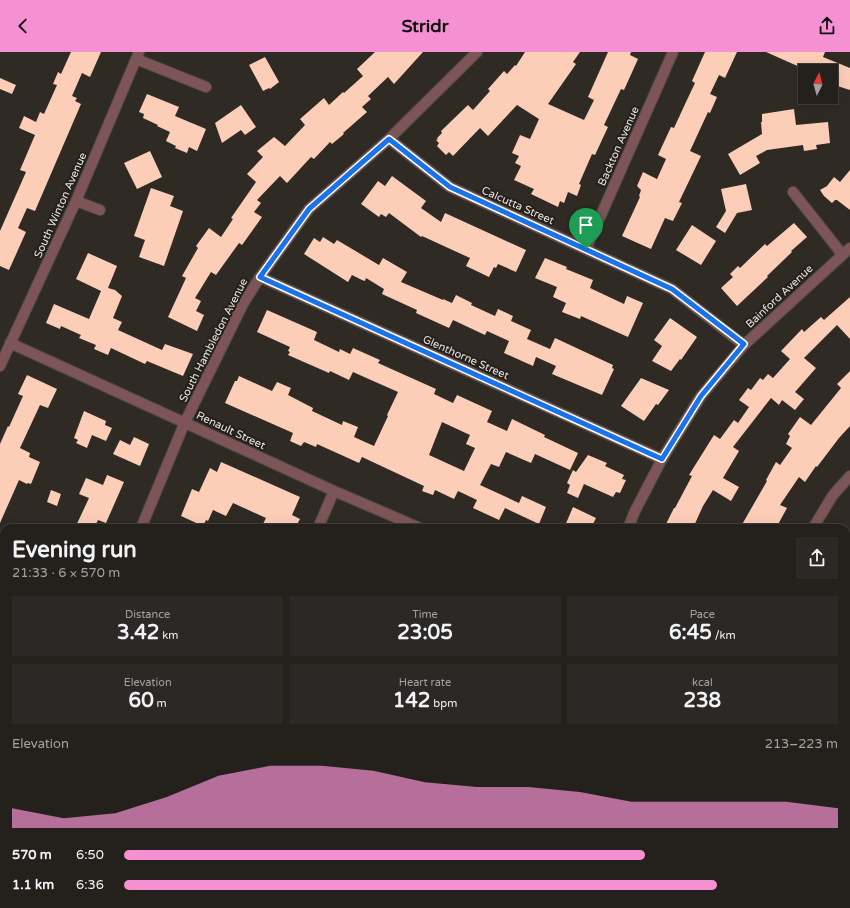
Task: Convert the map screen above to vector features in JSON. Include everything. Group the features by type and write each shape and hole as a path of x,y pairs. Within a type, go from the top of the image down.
{"street":[{"name":"South Hambledon Avenue","path":"143,524 185,422 243,304 260,277 309,209 389,139 477,52"},
{"name":"Backton Avenue","path":"586,249 673,52"},
{"path":"138,55 206,88"},
{"name":"South Winton Avenue","path":"0,366 76,201 138,55"},
{"name":"Calcutta Street","path":"389,139 450,187 672,289 744,344"},
{"path":"793,192 846,251"},
{"path":"76,201 100,210"},
{"name":"Bainford Avenue","path":"630,524 662,459 701,396 744,344 846,251"},
{"name":"Glenthorne Street","path":"260,277 662,459"},
{"name":"Renault Street","path":"10,342 334,492 410,524"},
{"path":"816,524 834,495 850,476"},
{"path":"320,524 334,492"}],"building":[{"path":"71,52 101,52 90,77 82,73 72,96 77,98 75,101 81,104 35,211 27,208 18,228 26,232 9,270 0,266 0,231 26,172 20,170 35,135 19,128 24,116 36,122 40,112 44,114 57,85 53,84 58,72 61,74"},
{"path":"375,52 423,52 394,84 388,77 368,96 371,99 362,107 367,112 343,133 344,134 332,144 330,142 314,159 311,157 287,183 280,176 257,200 261,203 254,212 262,217 242,245 239,243 216,275 211,272 195,298 201,301 196,311 204,315 197,331 168,317 186,278 182,276 198,248 196,246 209,228 221,237 233,219 231,218 256,182 247,174 263,157 257,151 274,137 285,146 305,125 300,119 324,98 329,105 363,76 357,69"},
{"path":"525,52 580,52 573,62 576,64 548,104 584,120 594,100 588,97 608,52 631,52 630,55 638,59 624,90 621,89 604,125 608,127 595,155 592,154 579,184 581,185 577,196 568,192 564,203 560,201 558,207 531,194 534,189 514,180 521,166 515,163 519,156 512,153 520,135 530,139 539,119 517,105 488,136 480,128 453,156 449,152 446,155 437,146 439,143 436,140 442,133 441,131 468,105 473,110 490,91 488,89 504,71 507,74 515,65 516,66"},
{"path":"705,52 737,52 725,78 719,75 710,94 717,97 710,113 708,112 690,151 701,156 679,202 682,203 673,221 665,218 651,249 622,236 640,197 641,190 637,186 643,172 657,179 666,159 658,155 671,127 674,128 695,83 692,81"},
{"path":"766,52 825,52 823,57 850,68 850,90 838,86 838,64 798,64 798,66"},
{"path":"265,57 279,82 270,89 269,88 263,91 249,65"},
{"path":"0,78 16,85 12,94 0,89"},
{"path":"147,94 179,107 175,116 206,129 197,151 189,147 187,153 175,148 176,146 166,141 170,132 143,118 144,114 139,112"},
{"path":"241,105 256,127 245,135 241,130 222,143 215,123"},
{"path":"794,109 796,125 828,122 830,143 816,145 817,149 804,151 803,145 767,150 756,156 760,163 740,175 728,154 762,134 762,114"},
{"path":"150,151 162,177 137,189 124,163"},
{"path":"850,170 850,210 837,200 832,203 820,190 827,186 834,177 840,182"},
{"path":"392,176 426,201 421,208 441,222 445,213 526,250 516,272 498,264 496,268 494,267 489,277 466,266 470,258 422,236 421,237 389,213 386,217 381,214 379,217 361,204 378,181 385,186"},
{"path":"746,184 752,210 737,213 725,233 716,227 726,211 721,189"},
{"path":"151,188 174,196 170,206 183,211 164,266 139,257 145,240 134,236"},
{"path":"794,223 807,237 791,251 792,252 767,276 768,277 737,306 721,288 733,277 730,274 738,266 740,268 765,244 767,246"},
{"path":"692,225 716,241 701,265 676,250"},
{"path":"323,237 334,244 337,240 379,265 383,258 407,272 401,282 443,300 452,303 456,295 472,303 471,305 495,316 498,309 513,316 511,321 531,330 527,339 550,349 555,338 613,365 612,368 614,369 602,395 552,374 556,366 536,357 533,366 504,353 509,341 487,331 485,335 453,320 449,328 416,313 417,310 382,294 384,289 366,278 365,281 352,275 348,282 304,254 314,238 320,242"},
{"path":"88,253 117,266 108,288 115,290 122,296 113,318 122,322 118,330 162,350 165,344 193,354 183,376 147,361 145,364 111,348 108,355 94,349 96,345 79,338 81,335 61,326 60,329 46,323 54,304 89,319 101,291 76,279"},
{"path":"545,258 567,267 566,269 593,280 590,288 624,304 627,296 643,303 628,337 581,316 580,319 562,312 566,303 553,297 557,287 535,278"},
{"path":"850,297 850,339 837,325 804,358 816,368 795,392 804,399 795,410 782,400 779,405 771,398 733,447 739,451 723,478 739,487 731,501 713,490 703,506 695,524 666,524 692,476 689,475 714,435 720,439 734,420 738,423 749,407 739,400 748,388 751,390 760,378 763,380 768,374 773,378 790,359 781,351 802,329 804,332 821,317 824,320"},
{"path":"267,310 317,332 314,340 339,352 340,349 350,354 353,348 380,360 378,363 436,389 434,394 453,403 457,395 492,411 487,422 507,431 512,419 545,435 544,437 578,453 570,470 535,454 531,463 506,452 499,467 491,464 480,485 519,503 522,496 546,507 539,524 505,508 499,520 473,508 477,500 458,491 454,499 435,490 433,495 422,491 424,486 362,457 359,463 317,444 316,447 304,442 301,446 290,441 293,433 225,403 235,381 237,381 239,376 272,391 277,382 291,388 288,395 313,408 312,411 342,425 343,421 358,427 354,437 374,446 398,392 353,372 349,380 330,371 329,373 288,355 290,352 288,351 290,347 257,332","holes":["442,422 470,435 466,444 475,448 464,471 429,455"]},
{"path":"670,318 697,337 681,360 680,359 671,371 652,361 662,346 654,340"},
{"path":"850,371 850,426 817,467 816,466 805,482 799,477 780,505 787,508 778,524 742,524 776,462 780,465 792,448 786,444 790,436 788,434 800,417 811,425 841,388 837,384"},
{"path":"27,375 57,389 48,408 40,405 20,448 30,453 29,457 40,462 31,484 27,484 19,480 0,523 0,444 23,396 18,394"},
{"path":"641,378 669,390 658,405 656,404 644,421 621,406"},
{"path":"84,411 106,421 105,425 112,428 106,441 92,435 87,448 76,443 78,440 74,438"},
{"path":"134,437 149,444 140,466 113,454 120,440 130,445"},
{"path":"588,455 607,463 605,466 624,475 622,479 626,480 620,493 616,492 613,497 584,484 578,498 567,493 570,485 567,483 573,470 576,472"},
{"path":"221,462 300,497 292,515 300,519 297,524 263,524 266,518 233,503 226,516 213,510 208,521 206,520 204,524 199,524 181,516 192,489 199,492 210,468 217,472"},
{"path":"107,475 124,482 106,523 98,520 96,524 77,524 89,498 79,494 86,478 103,485"},
{"path":"51,490 61,494 57,506 47,502"},
{"path":"573,507 596,518 593,524 566,524"}],"route":[{"path":"389,139 450,187 586,249 672,289 744,344 701,396 662,459 260,277 309,209 389,139"}]}
